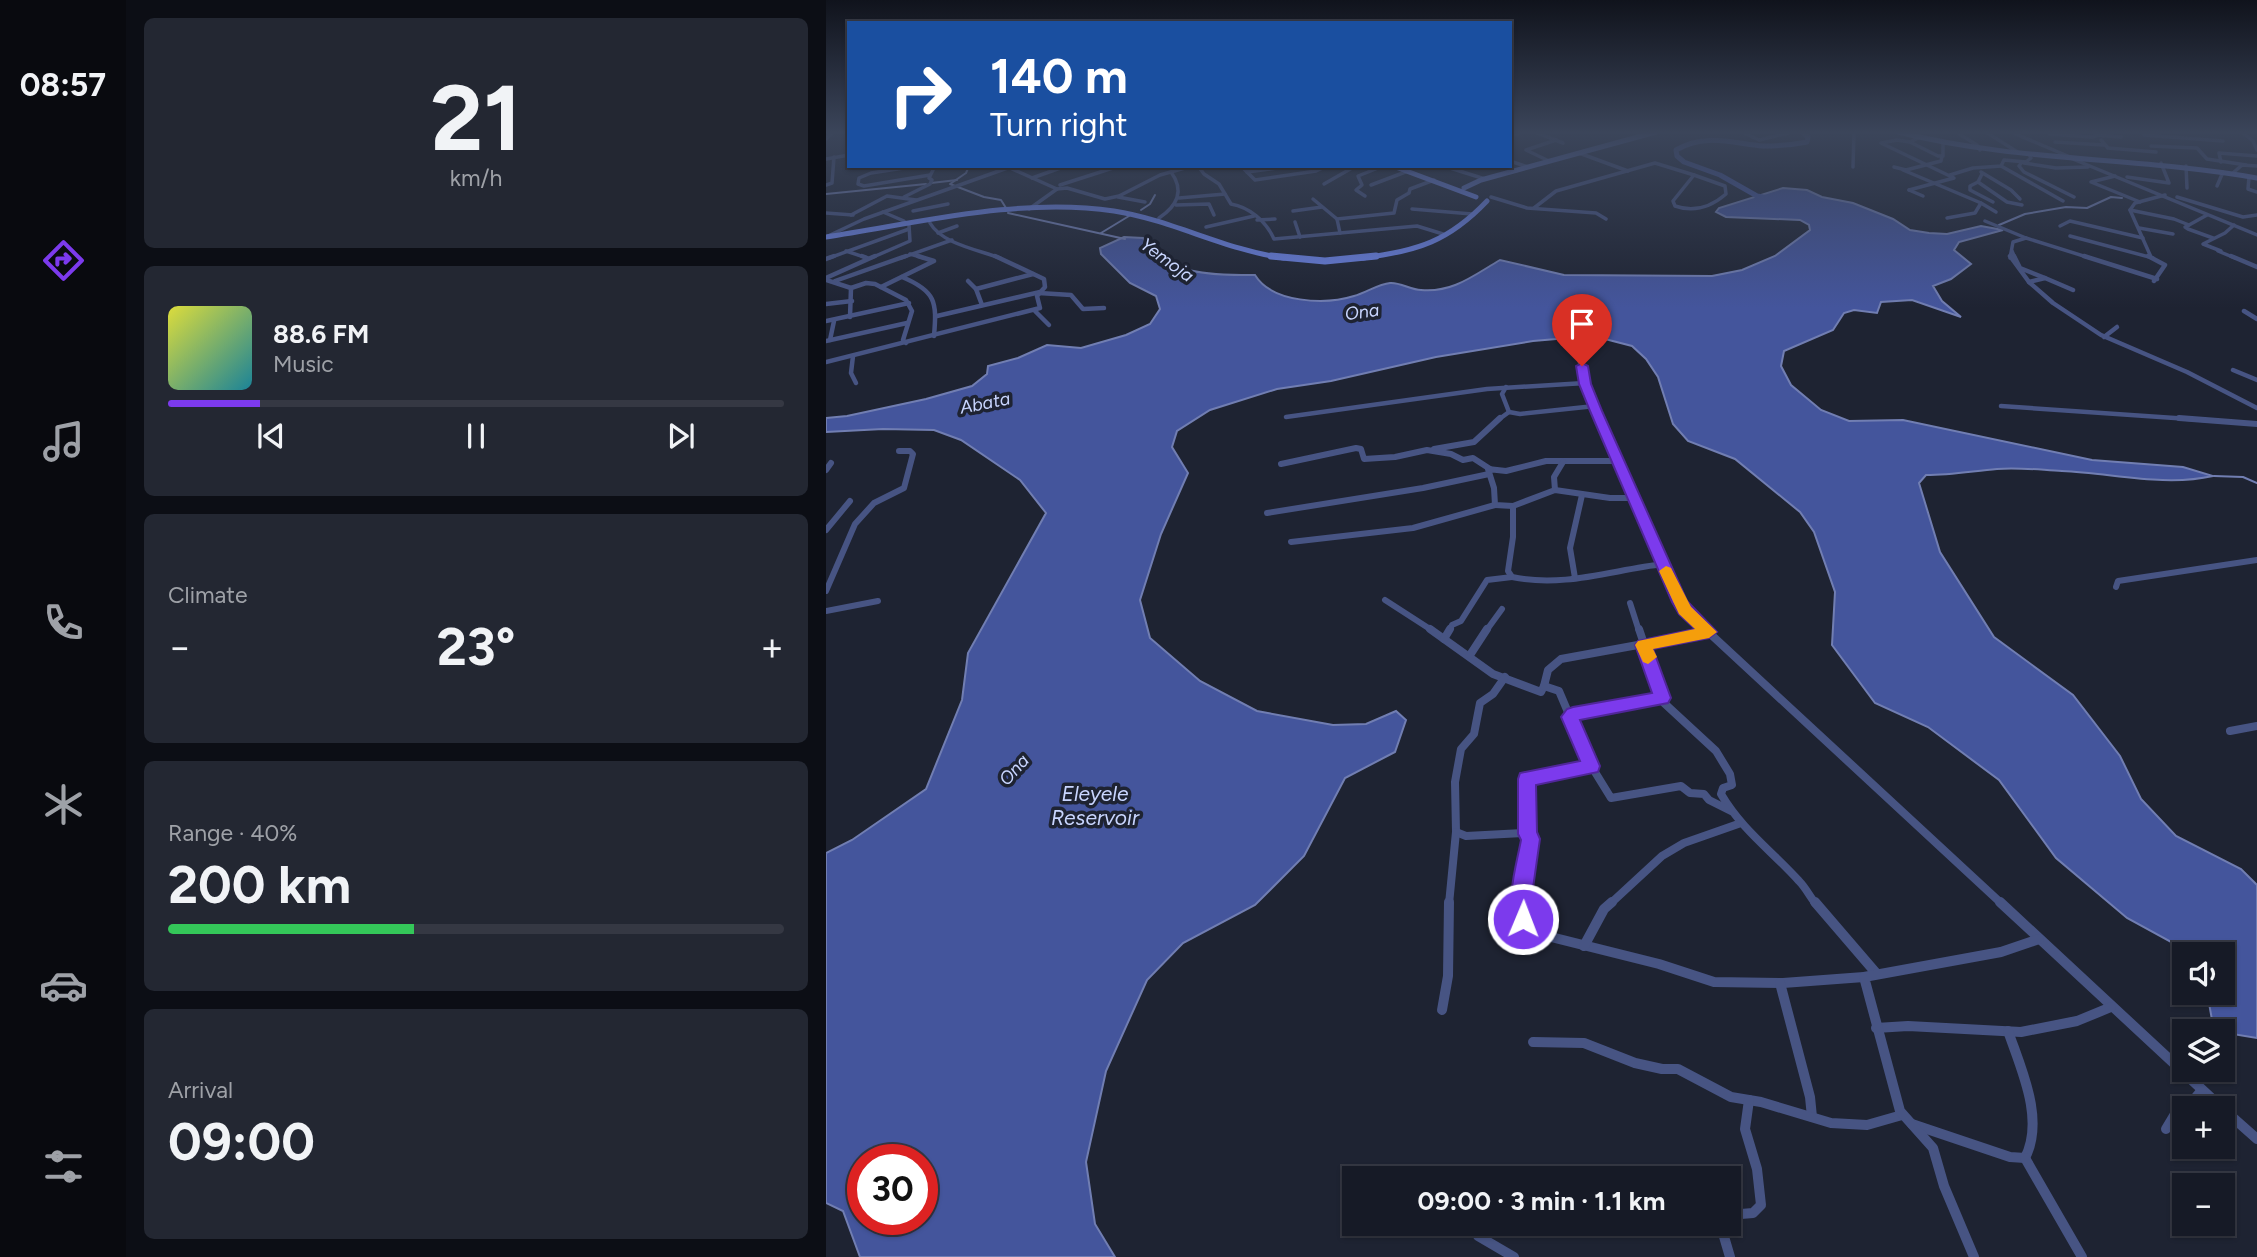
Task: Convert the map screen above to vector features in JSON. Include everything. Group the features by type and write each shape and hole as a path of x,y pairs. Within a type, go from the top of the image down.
{"main road":[{"path":"1467,191 1485,198"},
{"path":"828,236 1029,209 1076,208 1123,212 1151,218 1254,253 1291,259 1328,260 1386,254 1437,239 1470,220 1485,198"},
{"path":"1029,209 1104,208 1160,218 1258,251 1305,257 1344,257 1384,252 1443,234 1472,214 1485,198"}],"street":[{"path":"903,198 916,191"},
{"path":"828,236 870,216 942,191"},
{"path":"1029,209 1055,191"},
{"path":"1075,191 1099,199 1118,197 1144,202"},
{"path":"1118,197 1131,191"},
{"path":"1160,218 1176,205 1180,191"},
{"path":"1223,191 1231,204 1245,206 1271,232 1274,239"},
{"path":"1357,191 1365,196"},
{"path":"1337,219 1394,213 1397,200 1409,194 1410,191"},
{"path":"1534,208 1557,191"},
{"path":"1681,191 1673,201 1675,206 1691,211 1700,209 1726,194 1726,191"},
{"path":"1912,191 1923,196"},
{"path":"1950,191 1996,212"},
{"path":"1971,191 1993,202"},
{"path":"1991,191 2007,202 2022,205"},
{"path":"2012,191 2020,199"},
{"path":"2045,191 2063,201"},
{"path":"2061,191 2074,197"},
{"path":"2112,191 2140,202"},
{"path":"2151,191 2257,235"},
{"path":"1179,198 1225,194"},
{"path":"2130,209 2132,205 2162,195 2243,217 2257,215"},
{"path":"851,215 886,196 916,200"},
{"path":"1485,198 1569,213 1596,213 1606,219"},
{"path":"1313,200 1337,219 1339,233"},
{"path":"2210,206 2220,202"},
{"path":"1947,218 1975,213 1981,203"},
{"path":"913,211 948,204"},
{"path":"1176,205 1209,204 1214,215"},
{"path":"826,362 1040,308 1037,298 1045,282 1006,260 938,233 930,227 925,218 902,205"},
{"path":"1293,211 1322,207"},
{"path":"1412,209 1472,214"},
{"path":"2130,209 2189,225"},
{"path":"2130,209 2151,257"},
{"path":"883,212 904,221 908,226 911,253"},
{"path":"826,213 870,216"},
{"path":"2207,215 2186,227 2213,238"},
{"path":"1206,227 1256,218 1275,219"},
{"path":"1985,221 2026,238 2155,280 2165,265 2151,257 2070,236"},
{"path":"2060,226 2070,221 2143,238"},
{"path":"1296,222 1300,237"},
{"path":"2234,225 2203,244 2257,267"},
{"path":"826,259 908,226"},
{"path":"938,233 957,226"},
{"path":"1264,240 1420,226 1443,234"},
{"path":"2102,227 2112,248"},
{"path":"2139,228 2173,234"},
{"path":"2026,238 2013,242 2010,262 2053,303 2105,337 2179,369 2257,408"},
{"path":"835,281 952,240"},
{"path":"826,279 867,258 910,241"},
{"path":"2214,249 2221,251"},
{"path":"846,251 867,258"},
{"path":"2012,251 2020,268 2073,290"},
{"path":"881,287 934,261 911,253"},
{"path":"976,289 1033,274"},
{"path":"902,277 924,287 936,302 934,336"},
{"path":"2029,282 2045,278"},
{"path":"826,279 851,288 869,283 909,303 912,311 903,340 906,343"},
{"path":"968,281 976,289 982,304"},
{"path":"850,317 851,288"},
{"path":"937,316 1040,292 1059,292 1078,299 1083,309 1104,308"},
{"path":"826,304 852,301"},
{"path":"826,321 909,303"},
{"path":"1035,311 1049,325"},
{"path":"2244,312 2257,319"},
{"path":"834,321 828,340 907,323"},
{"path":"2105,337 2117,327"},
{"path":"1577,350 1585,383 1682,606 2209,1096"},
{"path":"853,356 851,373 856,383"},
{"path":"2233,370 2257,380"},
{"path":"1286,417 1506,387 1585,383"},
{"path":"1506,387 1502,394 1509,412"},
{"path":"2001,406 2257,424"},
{"path":"1281,464 1350,448 1359,448 1364,458 1395,457 1479,439 1489,426 1509,412 1520,414 1595,407"},
{"path":"1427,450 1451,454 1463,460 1473,458 1490,471 1495,505"},
{"path":"826,591 858,519 881,498 901,490 906,485 913,454 910,451 899,451"},
{"path":"1267,513 1423,488 1490,471 1506,471 1546,461 1618,461"},
{"path":"1555,490 1554,477 1563,462"},
{"path":"826,470 831,463"},
{"path":"1291,542 1413,528 1495,505 1513,506 1555,490 1582,495 1634,498"},
{"path":"1575,578 1570,569 1568,553 1582,495"},
{"path":"826,530 850,501"},
{"path":"1512,577 1508,571 1513,537 1513,506"},
{"path":"2116,587 2118,581 2257,560"},
{"path":"1444,639 1452,625 1461,621 1487,580 1512,577 1535,583 1632,566 1663,564"},
{"path":"1385,600 1470,655 1493,674 1541,692 1544,676 1557,660 1709,632"},
{"path":"826,611 878,601"},
{"path":"1630,603 1662,698 1677,718 1721,758 1732,779 1732,785 1723,788 1721,794 1731,811 1770,855 1800,882 1876,973"},
{"path":"1470,655 1482,641 1492,619 1502,609"},
{"path":"1442,1010 1448,976 1449,890 1455,832 1455,782 1461,749 1472,741 1477,731 1480,703 1493,694 1506,677"},
{"path":"1544,686 1559,691 1568,705 1570,717 1591,766 1613,799 1666,786 1681,786 1690,793 1704,794 1709,800 1731,811"},
{"path":"1570,717 1577,713 1662,698"},
{"path":"2230,732 2257,726"},
{"path":"1591,766 1527,779 1528,834 1531,839 1521,905 1527,928 1543,937 1659,964 1714,982 1780,983 1864,977 1963,960 2039,939"},
{"path":"1584,946 1604,909 1662,856 1684,842 1696,841 1704,835 1741,823"},
{"path":"1455,832 1466,836 1528,834"},
{"path":"1864,977 1876,1028 1905,1119 1933,1148 1944,1186 1974,1257"},
{"path":"1780,983 1811,1097 1812,1117"},
{"path":"1876,1028 1908,1026 2021,1032 2077,1021 2111,1007"},
{"path":"2008,1031 2031,1101 2030,1148 2025,1158"},
{"path":"1533,1042 1584,1043 1634,1063 1662,1069 1678,1069 1724,1094 1831,1123 1867,1125 1905,1119 2010,1157 2025,1158"},
{"path":"2197,1096 2202,1090"},
{"path":"1741,1214 1753,1213 1761,1205 1757,1169 1745,1129 1749,1100"},
{"path":"2166,1129 2172,1119"},
{"path":"2235,1120 2257,1139"},
{"path":"2025,1158 2082,1257"},
{"path":"1478,1236 1514,1257"},
{"path":"1724,1236 1730,1257"}],"water":[{"name":"Eleyele Reservoir","path":"1774,191 1808,191 1822,197 1853,203 1893,219 1910,230 1947,234 1981,226 2003,230 1959,242 1954,250 1971,264 1951,279 1933,286 1942,301 1961,317 1912,300 1881,302 1877,313 1854,310 1844,313 1833,330 1784,351 1781,366 1791,385 1821,410 1849,421 1903,420 2092,460 2183,467 2213,476 2157,480 2005,468 1926,475 1919,483 1940,552 1994,637 2073,695 2120,756 2141,799 2176,836 2241,869 2257,885 2257,1038 2235,1034 2235,1019 2212,1019 2209,1005 2235,1005 2235,942 2172,943 2127,918 2056,858 1999,780 1928,727 1875,703 1832,645 1835,592 1814,532 1800,512 1735,459 1688,441 1673,424 1658,377 1646,359 1632,346 1605,339 1580,337 1533,341 1436,357 1331,381 1277,389 1210,410 1177,431 1172,447 1188,473 1161,534 1140,600 1150,638 1200,681 1257,711 1333,725 1366,724 1396,711 1406,720 1395,752 1345,778 1304,856 1255,905 1183,943 1147,980 1106,1071 1086,1162 1095,1224 1115,1257 860,1257 852,1235 938,1235 938,1144 847,1144 847,1222 843,1211 826,1203 826,853 852,840 926,789 962,700 968,653 1046,513 1020,480 961,440 934,430 826,432 826,418 926,399 972,386 987,374 988,366 1018,358 1047,345 1081,348 1126,335 1150,324 1160,309 1156,296 1130,283 1101,254 1100,248 1124,237 1143,238 1164,260 1178,266 1224,275 1255,275 1274,291 1314,301 1342,299 1390,283 1417,290 1443,289 1463,282 1500,260 1564,275 1712,276 1742,270 1775,256 1810,230 1809,225 1800,220 1726,217 1716,212 1719,208"}],"waterway":[{"path":"826,194 859,191"},
{"name":"Yemoja","path":"967,191 1001,200 1006,208"},
{"name":"Ona","path":"1748,191 1769,198"},
{"path":"1141,210 1150,204 1155,195"},
{"path":"1999,225 2025,214 2066,207 2087,208 2111,197 2122,198"},
{"name":"Yemoja","path":"1008,213 1125,239"},
{"path":"1101,233 1129,216"},
{"path":"2214,476 2243,477 2257,483"}],"slow traffic":[{"path":"1648,657 1643,645 1709,632 1685,610 1666,571"}],"route":[{"path":"1523,919 1521,905 1531,839 1528,834 1527,779 1591,766 1570,717 1573,714 1662,698 1643,645 1709,632 1685,610 1669,580 1585,384 1582,366"}],"water label":[{"name":"Abata","path":"985,403"}]}
